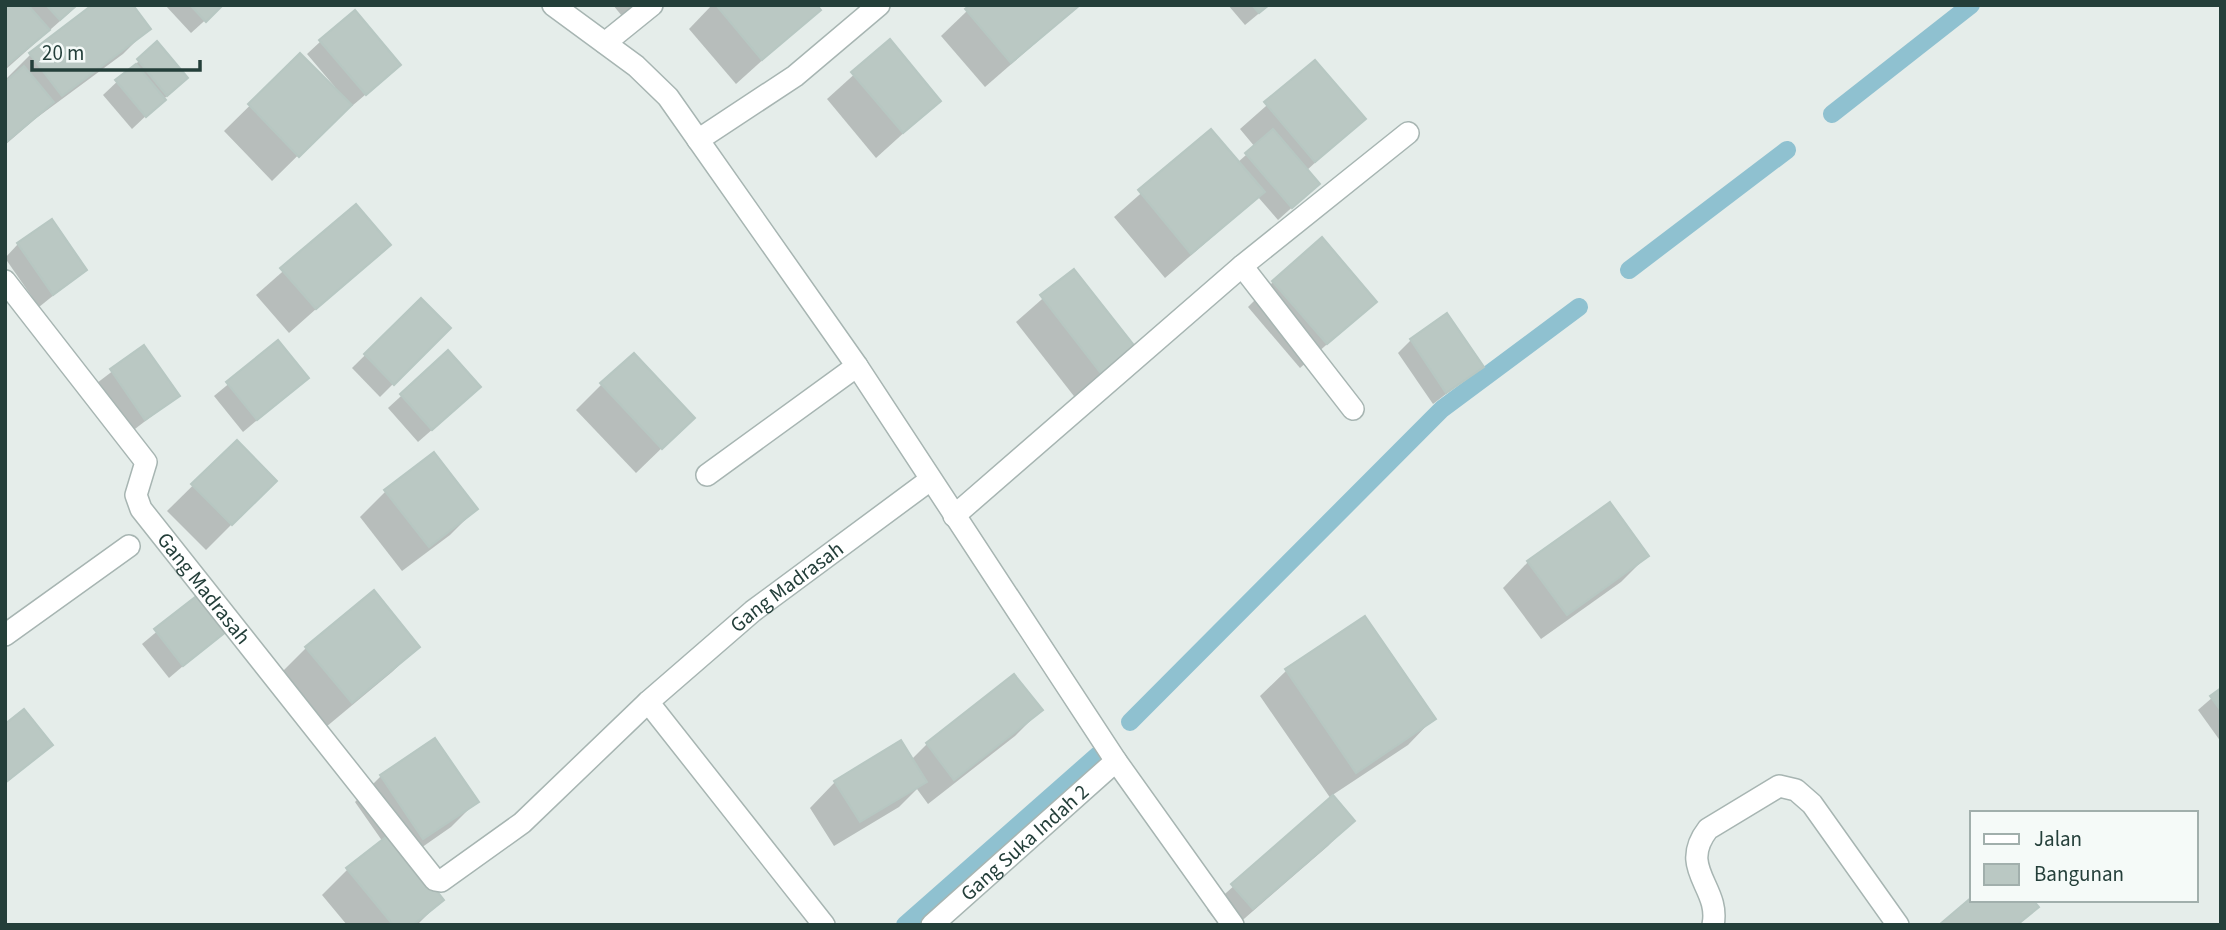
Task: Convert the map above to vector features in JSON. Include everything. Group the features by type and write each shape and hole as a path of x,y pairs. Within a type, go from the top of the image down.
{"street":[{"path":"553,5 605,43 668,97 857,366 1116,761 1233,925"},
{"path":"605,43 652,5"},
{"path":"698,140 795,76 879,5"},
{"path":"954,516 1242,266 1408,133"},
{"path":"1242,266 1353,409"},
{"name":"Gang Madrasah","path":"5,281 146,462 136,495 141,509 435,880 441,881 522,823 648,702 754,611 930,480"},
{"path":"707,475 857,366"},
{"path":"5,635 130,545"},
{"path":"648,702 824,925"},
{"name":"Gang Suka Indah 2","path":"932,925 1116,761"},
{"path":"1713,925 1714,908 1697,870 1695,851 1699,840 1708,829 1779,786 1796,790 1812,804 1898,925"}],"building":[{"path":"5,5 28,5 50,30 5,67"},
{"path":"46,5 77,5 60,20"},
{"path":"92,5 133,5 151,29 62,96 29,53"},
{"path":"190,5 223,5 206,22"},
{"path":"716,5 817,5 821,10 762,60"},
{"path":"970,5 1080,5 1011,63 965,9"},
{"path":"1252,5 1269,5 1259,13"},
{"path":"355,10 401,65 366,95 319,40"},
{"path":"890,39 941,101 903,133 851,72"},
{"path":"157,41 188,78 167,96 137,59"},
{"path":"300,53 352,105 299,157 248,104"},
{"path":"1315,60 1366,119 1315,162 1264,102"},
{"path":"136,64 166,100 146,117 115,80"},
{"path":"24,66 54,102 5,143 5,82"},
{"path":"1211,129 1265,192 1191,254 1138,190"},
{"path":"1273,129 1320,184 1292,208 1245,153"},
{"path":"356,204 391,245 316,309 280,268"},
{"path":"52,219 87,270 53,295 17,243"},
{"path":"1322,237 1377,302 1327,344 1272,281"},
{"path":"1074,269 1137,349 1103,376 1040,295"},
{"path":"421,298 451,328 394,385 364,354"},
{"path":"1447,313 1484,367 1446,393 1410,339"},
{"path":"278,340 309,378 257,420 226,382"},
{"path":"144,345 180,396 145,420 110,369"},
{"path":"448,350 481,387 432,430 400,394"},
{"path":"634,353 695,418 662,449 600,383"},
{"path":"237,440 277,481 232,525 191,484"},
{"path":"434,452 478,509 429,547 384,490"},
{"path":"1610,502 1649,556 1567,615 1527,561"},
{"path":"374,590 420,647 352,703 305,647"},
{"path":"203,591 232,627 183,666 154,629"},
{"path":"1365,616 1436,719 1356,773 1285,669"},
{"path":"1014,674 1043,710 954,780 926,743"},
{"path":"2221,688 2221,711 2210,696"},
{"path":"24,709 53,745 5,783 5,724"},
{"path":"435,738 479,802 423,839 380,775"},
{"path":"901,740 927,782 860,822 834,781"},
{"path":"1333,795 1355,821 1253,909 1231,884"},
{"path":"391,833 444,900 413,925 393,925 346,868"},
{"path":"1970,899 1970,902 2035,902 2039,907 2017,925 1939,925"}],"waterway":[{"path":"1832,114 1971,5"},
{"path":"1629,270 1787,150"},
{"path":"1130,722 1442,409 1579,307"},
{"path":"905,925 1098,755"}]}
